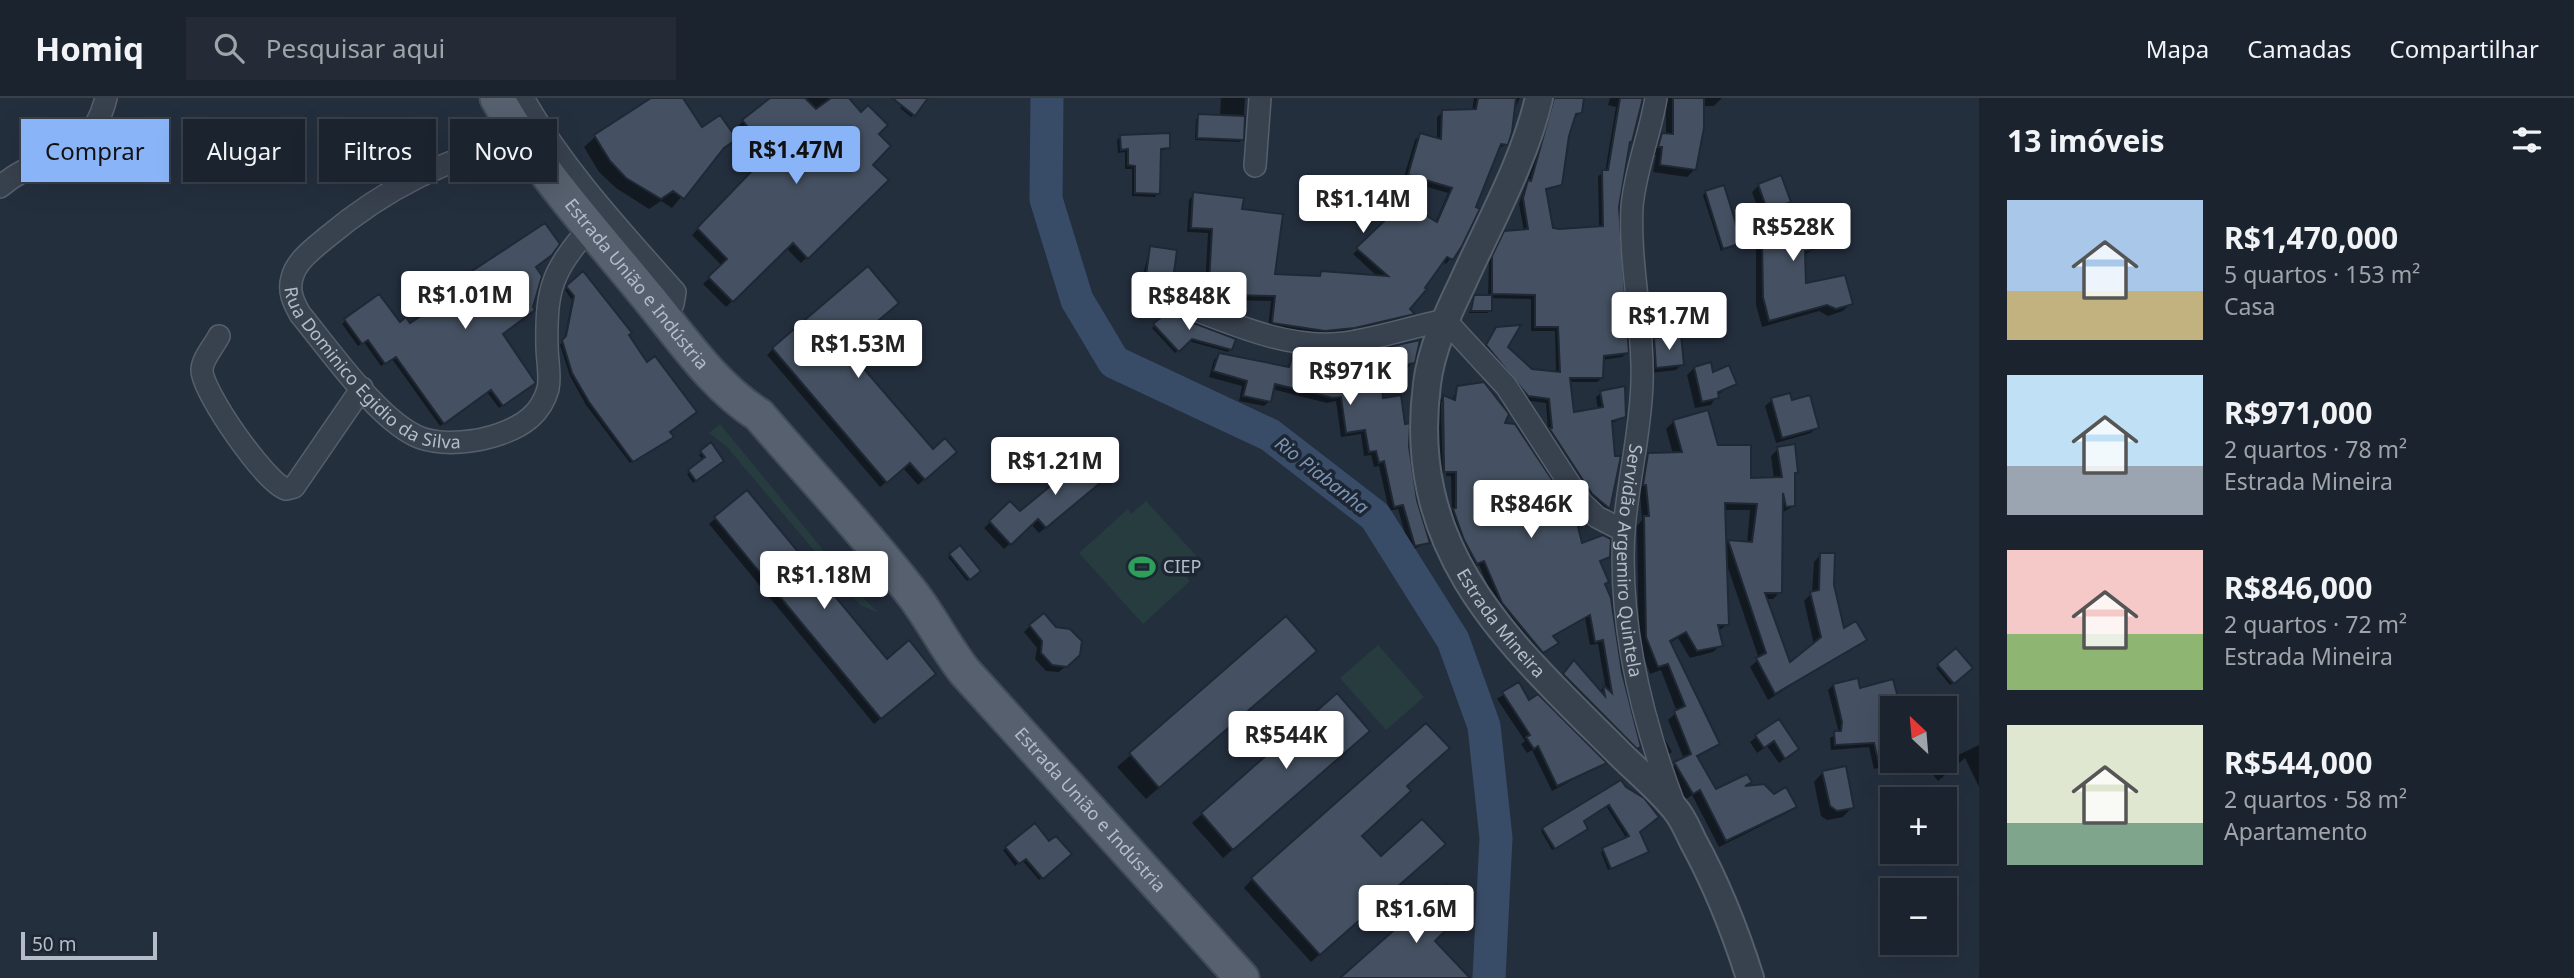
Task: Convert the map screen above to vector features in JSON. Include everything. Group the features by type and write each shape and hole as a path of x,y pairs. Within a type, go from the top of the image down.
{"main road":[{"name":"Estrada União e Indústria","path":"497,98 509,119"},
{"name":"Estrada União e Indústria","path":"554,182 734,399 759,415 893,570 916,598 941,641 973,682 1242,978"}],"street":[{"path":"0,187 13,176 85,141 100,121 106,98"},
{"path":"523,98 539,126 605,212 675,292 673,304 662,314"},
{"path":"1255,166 1260,98"},
{"name":"Estrada Mineira","path":"1539,98 1511,176 1445,320 1427,383 1425,435 1432,497 1452,558 1485,611 1515,647 1676,810 1709,871 1734,929 1750,978"},
{"name":"Servidão Argemiro Quintela","path":"1656,98 1632,205 1632,247 1639,312 1642,383 1624,531 1628,641 1642,710 1676,810"},
{"name":"Rua Dominico Egidio da Silva","path":"450,160 382,195 306,255 292,278 291,298 300,314 362,388 401,428 423,439 446,441 492,437 528,420 540,408 549,387 547,314 552,280 562,260 590,227"},
{"path":"1188,307 1269,335 1301,342 1344,343 1445,320 1506,386 1582,503 1597,517 1624,531"},
{"path":"219,337 201,366 202,378 215,403 270,479 286,489 294,486 362,388"}],"green space":[{"path":"720,424 860,595 879,613 860,605 726,446 709,433"},
{"name":"CIEP","path":"1146,501 1200,560 1184,574 1190,581 1143,624 1079,553 1128,509 1131,514"},
{"path":"1378,645 1424,697 1386,730 1340,678"}],"building":[{"path":"651,98 683,98 702,127 720,115 737,139 724,148 684,199 673,191 661,199 626,178 610,161 594,135"},
{"path":"770,98 805,98 816,109 831,98 849,98 861,112 868,105 888,125 879,134 891,146 873,165 889,180 808,259 793,243 733,302 708,277 727,259 697,228 769,153 742,120"},
{"path":"892,98 928,98 915,116"},
{"path":"1478,98 1516,98 1512,132 1508,145 1501,144 1476,207 1480,209 1462,246 1453,260 1447,257 1425,288 1427,289 1410,309 1415,314 1355,328 1325,331 1272,323 1275,296 1231,295 1230,309 1208,301 1212,229 1191,228 1193,192 1244,198 1242,209 1283,214 1275,274 1320,276 1321,271 1388,276 1356,248 1404,202 1437,222 1452,188 1408,175 1420,133 1441,139 1442,110 1476,109"},
{"path":"1554,98 1584,98 1582,113 1576,114 1569,136 1562,185 1546,189 1553,228 1559,229 1603,226 1602,170 1608,170 1620,98 1643,98 1630,142 1619,207 1629,353 1604,356 1603,378 1570,378 1574,412 1603,407 1600,391 1625,386 1626,417 1612,421 1615,456 1621,456 1610,509 1592,494 1549,428 1552,428 1549,399 1528,396 1486,345 1496,327 1521,325 1508,347 1532,369 1560,372 1558,327 1535,327 1535,295 1492,294 1492,256 1504,231 1528,229 1523,198 1528,180 1531,181"},
{"path":"1673,98 1704,98 1704,128 1696,170 1660,165 1662,147 1658,147 1662,133 1673,134"},
{"path":"1198,114 1245,116 1244,140 1197,138"},
{"path":"1170,133 1170,148 1161,149 1160,194 1135,193 1135,166 1128,165 1128,149 1121,150 1120,135"},
{"path":"1781,175 1791,202 1785,204 1816,249 1805,251 1806,283 1845,275 1853,304 1836,309 1827,305 1769,321 1763,297 1762,241 1778,240 1758,184"},
{"path":"1724,185 1742,243 1723,249 1705,191"},
{"path":"545,223 560,244 552,255 536,267 542,276 533,307 535,310 503,334 536,383 503,406 491,390 444,424 396,357 385,364 368,340 362,344 344,319 379,294 400,322 406,317 410,323 434,307 427,297 446,284 458,302 483,286 472,271"},
{"path":"1150,246 1177,250 1169,309 1137,298 1146,276"},
{"path":"868,266 899,303 846,348 933,449 945,438 957,452 925,480 910,463 887,483 772,348"},
{"path":"583,271 632,333 629,335 647,362 655,356 697,412 670,432 674,437 633,462 589,402 572,373 562,340 566,336 574,296 566,286"},
{"path":"1474,295 1492,295 1492,311 1471,311"},
{"path":"1176,304 1177,315 1183,319 1236,339 1232,350 1192,339 1179,352 1153,324"},
{"path":"1681,335 1684,365 1656,368 1654,338"},
{"path":"1420,340 1415,363 1381,369 1383,398 1401,395 1405,424 1410,423 1409,446 1417,500 1430,543 1415,546 1403,505 1394,507 1384,461 1379,463 1376,451 1369,452 1365,430 1346,433 1341,397 1333,398 1275,384 1271,402 1243,396 1247,381 1213,371 1219,353 1289,367 1293,354 1347,356"},
{"path":"1711,362 1713,372 1729,365 1737,384 1718,392 1719,398 1702,402 1694,367"},
{"path":"1484,382 1509,414 1505,423 1515,424 1575,514 1582,543 1603,535 1611,539 1610,557 1600,561 1609,582 1605,584 1611,598 1622,672 1641,747 1637,749 1563,674 1574,660 1605,696 1603,685 1612,693 1603,640 1595,642 1590,615 1553,636 1559,643 1543,653 1502,603 1484,561 1477,564 1464,540 1453,509 1456,508 1456,472 1444,472 1443,395 1455,400 1457,386"},
{"path":"1790,393 1792,400 1810,395 1819,428 1782,438 1771,398"},
{"path":"1708,410 1718,445 1751,445 1751,478 1782,477 1777,447 1795,444 1798,473 1795,473 1795,506 1786,507 1783,493 1782,593 1765,593 1790,662 1821,637 1810,592 1819,590 1820,553 1835,553 1834,585 1844,628 1856,621 1867,640 1775,694 1756,658 1766,653 1728,540 1752,542 1757,504 1725,503 1729,625 1718,625 1723,646 1697,651 1686,632 1670,641 1720,744 1697,756 1716,789 1747,774 1752,782 1745,786 1764,784 1774,794 1786,787 1797,807 1726,841 1700,790 1693,794 1674,762 1691,754 1674,711 1685,706 1668,664 1658,667 1646,637 1644,516 1649,516 1646,485 1643,485 1648,453 1682,452 1673,420"},
{"path":"711,442 724,461 696,481 688,470 705,457 700,451"},
{"path":"1098,447 1117,469 1046,528 1038,519 1011,545 989,521 1010,501 1020,511"},
{"path":"747,490 887,659 909,640 936,674 881,719 714,517"},
{"path":"960,545 981,571 970,580 949,554"},
{"path":"1044,613 1056,627 1070,629 1082,641 1080,655 1067,667 1052,665 1041,653 1042,641 1029,625"},
{"path":"1286,616 1317,651 1159,788 1129,753"},
{"path":"1956,648 1973,668 1954,684 1937,664"},
{"path":"1858,678 1860,688 1893,679 1898,696 1880,696 1880,765 1874,743 1835,745 1834,731 1841,731 1842,722 1833,684"},
{"path":"1519,682 1529,700 1538,694 1607,763 1557,786 1538,746 1534,749 1526,737 1530,735 1502,692"},
{"path":"1337,693 1370,731 1233,850 1201,813"},
{"path":"1779,719 1799,749 1785,759 1774,741 1764,748 1755,735"},
{"path":"1426,723 1450,748 1407,786 1411,791 1362,836 1381,856 1422,819 1446,844 1320,955 1251,878"},
{"path":"1846,766 1854,808 1837,811 1830,806 1822,771"},
{"path":"1621,780 1626,787 1644,798 1659,817 1640,832 1649,852 1611,869 1602,848 1629,836 1609,805 1584,821 1588,829 1555,849 1542,828"},
{"path":"1035,823 1049,841 1056,836 1072,854 1043,879 1026,859 1019,864 1005,847"},
{"path":"1446,884 1464,903 1457,910 1461,915 1435,941 1470,978 1340,978"}],"waterway":[{"name":"Rio Piabanha","path":"1047,98 1046,199 1077,300 1114,362 1270,435 1375,516 1453,640 1484,726 1496,838 1489,978"}],"place":[{"name":"CIEP","path":"1142,567"}]}
